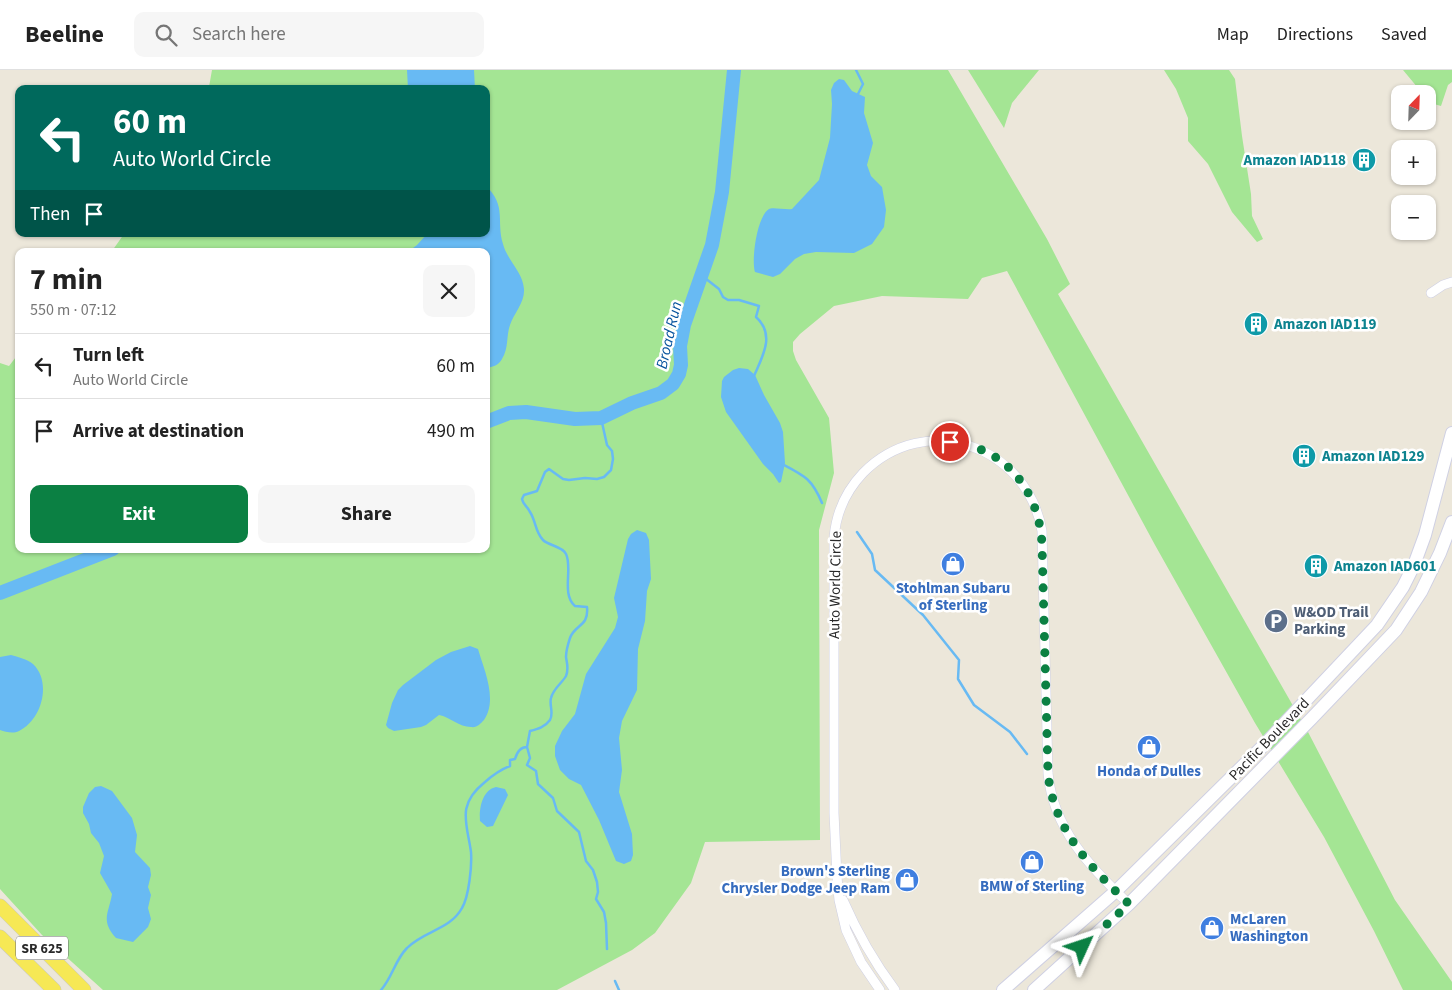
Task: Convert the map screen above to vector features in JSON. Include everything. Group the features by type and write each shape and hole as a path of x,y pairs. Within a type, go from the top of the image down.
{"main road":[{"name":"Pacific Boulevard","path":"1003,990 1116,891 1263,746 1377,625 1403,587 1414,566 1426,535 1452,433"},
{"name":"Pacific Boulevard","path":"1034,990 1129,904 1396,630 1409,611 1440,553 1452,522"},
{"name":"SR 625","path":"0,906 84,990"},
{"name":"SR 625","path":"0,937 54,990"}],"street":[{"path":"1432,293 1443,285 1452,282"},
{"name":"Auto World Circle","path":"880,990 861,962 846,930 840,906 834,822 835,526 841,507 857,479 874,463 902,447 925,441 961,443 973,446 997,459 1020,480 1036,507 1042,531 1048,773 1052,798 1062,823 1077,849 1129,904"},
{"name":"Auto World Circle","path":"839,890 862,941 895,990"}],"green space":[{"path":"212,70 948,70 1047,239 1070,284 1058,294 1308,732 1395,900 1452,982 1452,990 1403,990 1324,837 1255,723 1155,545 1007,271 982,278 968,299 882,296 834,306 793,342 796,360 829,418 834,473 819,530 820,840 705,842 691,883 655,933 632,950 557,990 103,990 42,935 0,889 0,363 9,366 15,358 15,553 490,553 490,248 114,248 122,237 490,237 490,85 209,85"},
{"path":"968,70 1039,70 1012,103 1004,128"},
{"path":"1164,70 1229,70 1235,79 1251,194 1252,216 1263,239 1257,242 1232,212 1208,164 1188,141 1188,118 1176,89"},
{"path":"1403,70 1452,70 1452,82 1448,85 1441,106 1436,105 1436,85 1416,85"}],"water":[{"path":"407,70 474,70 475,85 408,85"},
{"path":"839,79 844,80 852,91 865,97 864,113 873,143 867,165 871,176 882,187 886,210 884,227 872,244 854,253 816,252 804,254 795,259 780,274 773,277 755,272 756,239 765,213 771,208 792,209 819,180 830,138 831,90 834,83"},
{"path":"490,191 497,200 503,244 521,277 524,294 510,325 504,355 497,364 490,367 490,248 413,248 424,237 490,237"},
{"path":"739,368 748,369 755,375 780,423 783,432 785,463 781,482 779,483 726,412 721,397 722,381 733,370"},
{"path":"637,530 646,533 649,540 651,579 647,591 645,621 638,649 637,690 622,721 619,738 622,770 619,792 632,834 633,855 631,861 624,864 616,861 599,820 581,785 569,779 560,770 555,756 555,746 562,731 575,714 586,674 615,628 618,617 614,598 628,539"},
{"path":"470,646 478,649 490,694 488,712 481,723 475,727 467,727 439,715 421,727 394,731 388,728 386,725 392,703 398,690 403,685 436,660 451,652"},
{"path":"11,655 25,659 33,664 39,672 43,690 39,710 34,718 27,726 12,733 0,730 0,657"},
{"path":"101,786 112,791 132,818 137,835 135,852 150,868 151,875 148,887 151,895 148,908 151,919 148,927 133,942 116,938 108,926 107,916 112,894 100,873 104,856 99,843 91,833 83,813 83,807 89,793 95,787"},
{"path":"496,787 505,789 508,795 493,826 487,827 480,821 482,801 487,792"}],"waterway":[{"name":"Broad Run","path":"490,420 509,413 526,412 575,419 601,418 632,403 661,393 673,384 679,374 681,365 680,346 684,325 712,245 722,192 734,70"},
{"path":"856,70 863,84 858,94"},
{"path":"701,275 719,289 723,297 728,300 739,300 759,306 756,317 765,331 766,346 754,376"},
{"path":"601,418 607,445 612,451 611,470 604,477 597,479 569,480 563,479 549,469 545,472 537,491 524,495 522,499 532,515 540,537 546,542 562,549 566,554 568,560 568,588 571,601 575,606 587,607 584,622 572,633 570,638 566,655 567,673 552,695 552,715 550,720 544,726 530,731 527,747 530,758 527,765 536,771 538,784 553,798 557,811 579,832 586,861 593,870 597,882 598,892 596,899 604,912 607,949"},
{"path":"782,464 807,479 815,488 822,503"},
{"path":"857,532 872,554 875,570 923,615 959,660 958,679 974,705 1010,732 1027,754"},
{"name":"Broad Run","path":"0,593 103,553"},
{"path":"381,990 399,958 407,948 413,942 451,921 462,908 468,889 470,873 471,852 466,823 467,807 470,799 476,790 488,779 510,766 510,760 515,759 518,752 527,747"},
{"path":"615,981 619,990"}],"place":[{"name":"Amazon IAD118","path":"1364,160"},
{"name":"Amazon IAD119","path":"1256,324"},
{"name":"Amazon IAD129","path":"1304,456"},
{"name":"Stohlman Subaru of Sterling","path":"953,564"},
{"name":"Amazon IAD601","path":"1316,566"},
{"name":"W&OD Trail Parking","path":"1276,621"},
{"name":"Honda of Dulles","path":"1149,747"},
{"name":"BMW of Sterling","path":"1032,862"},
{"name":"Brown's Sterling Chrysler Dodge Jeep Ram","path":"907,880"},
{"name":"McLaren Washington","path":"1212,928"}],"route":[{"path":"950,442 973,446 985,451 1007,467 1016,475 1031,496 1040,519 1042,531 1048,773 1052,798 1056,812 1077,849 1105,881 1129,904 1082,947"}]}
